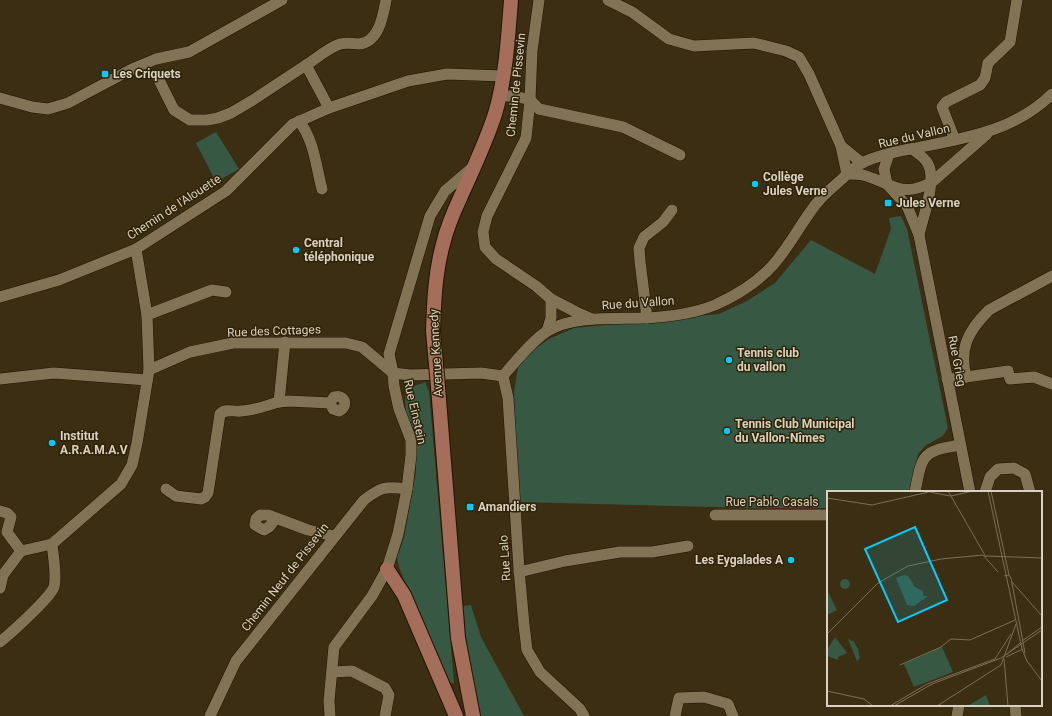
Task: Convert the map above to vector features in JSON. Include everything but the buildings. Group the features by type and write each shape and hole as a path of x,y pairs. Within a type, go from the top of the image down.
{"main road":[{"name":"Avenue Kennedy","path":"473,716 458,638 438,387 432,332 434,292 443,244 453,215 495,116 504,76 511,0"},
{"path":"387,568 404,594 456,716"}],"street":[{"path":"0,98 32,107 48,108 68,103 132,69 156,59 189,52 282,0"},
{"path":"157,76 174,110 190,120 207,120 218,118 231,113 253,100 306,64 341,44 359,44 369,41 376,33 382,20 386,0"},
{"name":"Chemin de Pissevin","path":"539,0 532,51 530,100 526,138 487,216 483,232 485,247 496,259 536,286 551,299 592,319"},
{"path":"608,0 632,12 669,39 684,44 694,46 754,43 786,51 799,57 841,146 848,174"},
{"path":"954,140 942,107 946,102 980,85 985,78 988,63 1010,42 1017,0"},
{"path":"306,64 329,108"},
{"name":"Chemin de l'Alouette","path":"0,296 59,280 136,249 226,191 293,124 299,121 329,108 408,81 455,74 504,76"},
{"name":"Rue du Vallon","path":"503,376 540,336 563,324 592,319 646,318 684,313 713,306 738,294 773,265 826,193 862,163 912,148 989,132 1019,119 1045,101 1052,94"},
{"path":"500,96 514,96 530,100 539,109 623,127 680,155"},
{"path":"299,121 310,139 322,189"},
{"name":"Rue du Vallon","path":"848,174 862,175 899,190 922,188 932,182 989,132"},
{"path":"841,146 862,163"},
{"name":"Rue Grieg","path":"912,148 928,162 931,170 932,182 919,235"},
{"path":"886,184 884,169 888,154"},
{"name":"Rue Einstein","path":"330,716 329,701 334,647 372,596 387,568 398,534 410,472 411,440 399,409 389,354 430,216 445,191 474,167"},
{"name":"Rue Grieg","path":"886,184 907,206 919,235 970,491"},
{"path":"646,318 640,248 644,237 663,222 672,210"},
{"path":"0,588 3,575 21,551 52,544 121,484 132,465 138,443 148,375 147,315 136,249"},
{"path":"966,377 963,364 964,350 968,338 980,318 1000,303 1052,276"},
{"path":"147,315 212,290 226,292"},
{"path":"547,331 551,318 551,299"},
{"path":"279,402 285,342"},
{"name":"Rue des Cottages","path":"0,379 54,373 148,375 190,352 233,343 285,342 346,343 362,347 393,373"},
{"path":"947,379 1008,372 1010,380 1034,377 1052,384"},
{"path":"393,373 410,375 481,373 503,376"},
{"name":"Rue Lalo","path":"503,376 508,398 519,572 527,650 540,672 580,709 584,716"},
{"path":"166,489 176,496 202,499 206,497 208,493 218,418 221,412 227,410 242,411 288,401 330,403"},
{"path":"914,491 920,467 928,454 939,448 960,445"},
{"path":"986,491 990,477 998,469 1014,468 1025,474 1030,491"},
{"name":"Chemin Neuf de Pissevin","path":"210,716 236,661 364,500 378,489 390,487 407,489"},
{"path":"0,511 7,513 11,517 7,532 21,551"},
{"name":"Rue Pablo Casals","path":"715,515 827,515"},
{"path":"276,518 308,530 334,536"},
{"path":"0,642 48,597 54,586 55,568 52,544"},
{"path":"519,572 620,552 652,552 688,546"},
{"path":"332,672 352,671 385,688 389,695 385,716"},
{"path":"675,716 679,698 704,696 728,704 733,716"},
{"path":"957,716 959,706"},
{"path":"1015,706 1016,716"}],"green space":[{"path":"216,132 239,169 216,182 196,143"},
{"name":"Tennis club du vallon","path":"901,216 907,229 948,428 943,436 926,445 918,454 910,491 827,491 827,508 753,508 518,502 514,392 518,368 531,352 549,339 574,328 719,314 747,301 775,283 811,240 875,274 891,229 889,218"},
{"path":"425,382 429,392 454,683 447,684 400,570 397,558 404,538 416,472 414,436 406,413 405,396 412,387"},
{"path":"471,605 481,637 524,716 478,716 470,677 463,606"}],"place":[{"name":"Les Criquets","path":"105,74"},
{"name":"Collège Jules Verne","path":"755,184"},
{"name":"Jules Verne","path":"888,203"},
{"name":"Central téléphonique","path":"296,250"},
{"name":"Tennis club du vallon","path":"729,360"},
{"name":"Tennis Club Municipal du Vallon-Nîmes","path":"727,431"},
{"name":"Institut A.R.A.M.A.V","path":"52,443"},
{"name":"Amandiers","path":"470,507"},
{"name":"Les Eygalades A","path":"791,560"}]}
